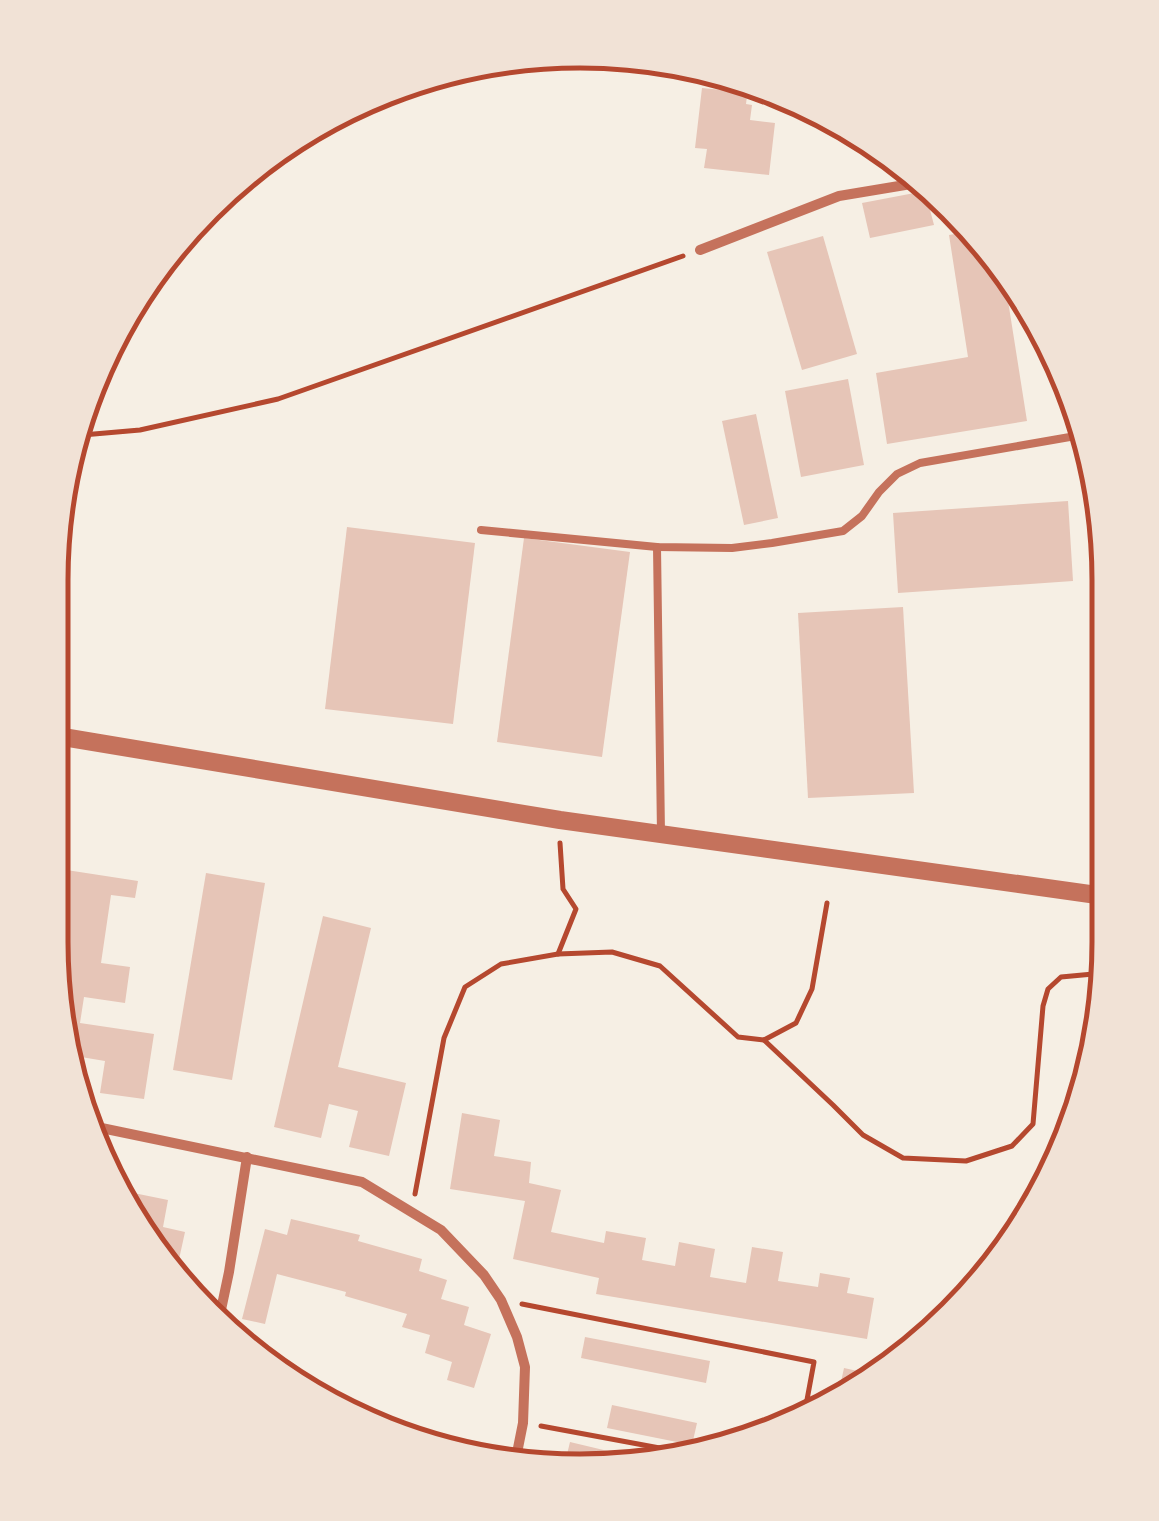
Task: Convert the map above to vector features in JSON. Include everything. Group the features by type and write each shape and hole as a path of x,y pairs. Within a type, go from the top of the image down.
{"street":[{"path":"700,250 839,196 905,185"},
{"path":"68,739 560,820 1092,894"},
{"path":"103,1128 362,1182 442,1230 484,1275 501,1300 516,1337 525,1367 518,1449"},
{"path":"221,1308 246,1157"}],"lane":[{"path":"481,530 657,547 732,548 843,531 862,516 878,492 897,474 920,463 1071,437"},
{"path":"657,547 661,834"}],"path":[{"path":"89,434 140,430 278,399 700,250"},
{"path":"558,954 576,909 562,889 560,820"},
{"path":"412,1212 444,1038 466,987 501,964 558,954 612,952 660,966 738,1037 764,1040 796,1023 812,989 826,902"},
{"path":"764,1040 862,1135 903,1158 966,1160 1012,1146 1033,1124 1048,988 1061,977 1090,974"},
{"path":"501,1300 814,1362 807,1401"},
{"path":"523,1423 656,1447"}],"building":[{"path":"702,88 747,96 746,104 752,105 750,120 775,123 769,175 704,168 707,149 695,148"},
{"path":"915,193 929,205 934,225 870,238 862,203"},
{"path":"957,234 1008,300 1027,421 887,444 876,373 968,357 949,235"},
{"path":"823,236 857,354 802,370 767,252"},
{"path":"848,379 864,465 801,477 785,391"},
{"path":"756,414 778,518 744,525 722,421"},
{"path":"1068,501 1073,581 898,593 893,513"},
{"path":"347,527 475,543 453,724 325,709"},
{"path":"524,538 630,552 602,757 497,742"},
{"path":"903,607 914,793 808,798 798,613"},
{"path":"68,870 138,881 135,898 111,895 101,963 130,967 125,1003 84,997 80,1023 154,1034 144,1099 100,1093 105,1061 81,1057 77,1041 69,975"},
{"path":"206,873 265,883 232,1080 173,1070"},
{"path":"323,916 371,928 338,1067 406,1083 389,1156 349,1147 358,1111 329,1104 321,1138 274,1127"},
{"path":"462,1113 500,1120 494,1156 531,1162 529,1183 561,1190 551,1232 604,1243 606,1231 646,1238 642,1260 675,1266 679,1242 715,1249 710,1277 746,1283 752,1247 783,1252 778,1281 818,1287 820,1273 850,1278 847,1293 874,1298 867,1339 596,1294 599,1278 513,1259 525,1201 450,1189"},
{"path":"134,1193 168,1200 163,1227 185,1232 179,1260"},
{"path":"291,1219 360,1235 358,1241 422,1259 419,1271 447,1280 441,1299 469,1307 464,1325 491,1334 474,1388 447,1380 452,1362 425,1353 430,1335 402,1327 407,1314 345,1296 346,1292 277,1274 265,1324 242,1319 265,1229 287,1235"},
{"path":"585,1337 710,1361 706,1383 581,1358"},
{"path":"844,1368 858,1371 841,1382"},
{"path":"612,1405 697,1423 693,1441 683,1443 607,1428"},
{"path":"570,1442 612,1452 580,1454 567,1453"}]}
